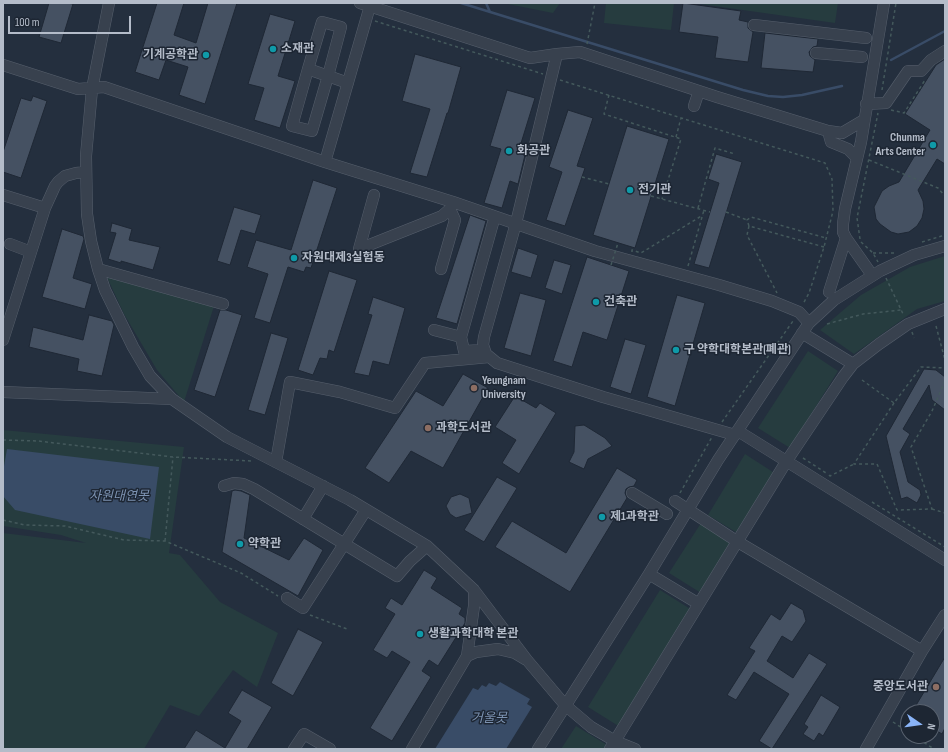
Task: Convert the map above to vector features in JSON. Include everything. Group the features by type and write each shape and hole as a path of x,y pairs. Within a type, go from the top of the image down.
{"street":[{"path":"109,3 92,88 86,172 87,214 98,269 105,290 150,376 172,399 227,436 323,486 426,546 474,590 527,660 565,705 613,745 634,749"},
{"path":"877,273 846,238 843,232 845,209 861,142 866,104 884,3"},
{"path":"325,162 366,19 365,5 530,58 580,52 828,131 842,133 864,120"},
{"path":"322,22 341,27 312,131 292,126 308,69 322,22"},
{"path":"754,26 866,38"},
{"path":"866,104 879,105 886,103 908,71 921,70 931,60 945,51"},
{"path":"816,53 862,57"},
{"path":"557,54 516,223 484,337 487,354 497,364 716,430 736,433 945,560"},
{"path":"3,65 78,89 104,87 451,205 516,223 595,251 719,285 780,304 799,312 805,328 854,364"},
{"path":"308,69 348,83"},
{"path":"694,106 699,91"},
{"path":"828,131 831,142 848,150 857,158"},
{"path":"3,340 45,208 58,182 70,174 86,172"},
{"path":"3,195 45,208"},
{"path":"374,195 359,249 442,216 451,205"},
{"path":"441,269 455,220 451,205"},
{"path":"487,354 464,351 460,337 493,224"},
{"path":"829,292 846,238"},
{"path":"10,244 31,252"},
{"path":"538,749 736,433 805,328 834,300 877,273 914,255 945,246"},
{"path":"98,269 223,304"},
{"path":"613,745 786,462 843,377 854,364 908,324 945,309"},
{"path":"434,330 460,337"},
{"path":"276,462 290,382 340,392 395,408 425,362 487,354"},
{"path":"3,392 172,399"},
{"path":"224,486 234,483 243,484 254,489 397,576 426,546"},
{"path":"303,519 323,486"},
{"path":"632,493 667,514"},
{"path":"675,501 738,542 922,651"},
{"path":"283,597 303,608 366,510"},
{"path":"649,574 699,604"},
{"path":"412,749 467,656 474,606 474,590"},
{"path":"866,749 922,651 945,615"},
{"path":"467,656 476,652 498,649 515,653 527,660"},
{"path":"294,749 304,734 330,749"}],"path":[{"path":"586,48 595,3"},
{"path":"896,3 886,71 856,218 860,241 872,253 877,273 901,310 914,338"},
{"path":"366,19 825,163 832,179 833,212 824,247 809,293 799,312 716,430 675,501"},
{"path":"879,105 904,113 928,75"},
{"path":"609,95 604,114 681,139 662,199"},
{"path":"676,137 681,118"},
{"path":"698,208 715,148 735,154"},
{"path":"869,160 938,188 945,196"},
{"path":"582,177 609,184"},
{"path":"651,196 710,212"},
{"path":"686,271 704,210"},
{"path":"726,212 747,220 751,217 826,238"},
{"path":"631,254 632,250 641,253 703,215"},
{"path":"747,220 749,226 747,235 778,295"},
{"path":"749,226 824,247"},
{"path":"611,265 618,243"},
{"path":"827,324 863,314 901,310"},
{"path":"936,326 945,360"},
{"path":"854,464 894,403 921,367 945,368"},
{"path":"862,380 894,403"},
{"path":"932,509 911,447 932,411 945,381"},
{"path":"3,440 38,441 172,457 252,461"},
{"path":"166,541 172,457"},
{"path":"803,458 830,476 854,464 877,464 897,510 932,509 945,513"},
{"path":"870,501 945,547"},
{"path":"3,520 25,525 65,526 124,540 166,541 241,573 283,597"},
{"path":"304,612 347,629"},
{"path":"884,717 900,727"}],"green space":[{"path":"503,3 560,3 553,13"},
{"path":"606,3 674,3 671,30 604,23"},
{"path":"693,3 838,3 835,23"},
{"path":"945,256 945,301 917,309 854,354 820,330 861,295 910,267"},
{"path":"106,275 214,306 184,402 157,370 124,314"},
{"path":"808,351 838,371 790,448 758,428"},
{"path":"3,430 184,447 169,553 180,555 220,602 278,633 257,687 233,670 199,716 170,705 144,749 3,749 3,533 86,543 61,535 3,526"},
{"path":"745,454 776,474 739,534 708,515"},
{"path":"701,523 732,543 701,593 669,573"},
{"path":"660,590 692,610 620,727 588,707"},
{"path":"576,726 607,745 605,749 561,749"}],"water":[{"name":"자원대연못","path":"7,449 159,467 150,539 15,510 3,496 3,472"},
{"name":"거울못","path":"500,682 530,699 527,704 532,707 506,749 435,749 473,688 478,690 482,685 486,687 489,683 496,686"}],"building":[{"path":"49,3 73,4 61,43 39,37"},
{"path":"157,3 184,3 174,35 196,43 208,3 237,3 205,104 179,95 188,67 166,60 159,80 135,72"},
{"path":"683,3 741,11 739,20 748,22 748,28 753,32 748,62 715,58 718,37 679,32"},
{"name":"소재관","path":"270,14 295,21 278,76 295,81 280,128 254,120 264,88 248,84"},
{"path":"765,33 818,39 817,46 813,47 809,52 810,56 815,60 813,72 761,68"},
{"path":"415,54 461,67 427,177 410,173 430,109 402,101"},
{"name":"Chunma Arts Center","path":"945,59 945,164 937,159 918,190 923,201 924,209 922,218 917,226 909,232 898,234 891,232 876,219 874,207 882,191 899,182 930,130 905,114 936,65"},
{"name":"화공관","path":"507,90 535,98 518,153 525,155 518,184 510,181 502,208 484,203 501,149 490,146"},
{"path":"33,96 47,101 21,178 3,172 3,152 21,98 31,101"},
{"path":"568,110 593,118 577,166 585,168 565,226 546,220 562,172 549,167"},
{"name":"전기관","path":"627,126 669,139 635,248 593,235"},
{"path":"716,154 742,162 709,268 694,264 719,183 708,179"},
{"name":"자원대제3실험동","path":"313,180 337,188 311,268 306,267 304,272 288,267 270,323 254,318 268,274 247,267 256,240 291,250"},
{"path":"234,207 261,215 255,234 241,230 230,265 217,261"},
{"path":"470,215 486,221 457,324 436,318"},
{"path":"112,223 132,229 129,240 160,247 153,270 108,259 116,233 110,232"},
{"path":"62,229 83,236 84,239 73,278 92,284 85,309 42,297"},
{"path":"518,248 538,255 531,278 511,272"},
{"name":"건축관","path":"587,257 629,271 607,340 583,332 572,367 553,361"},
{"path":"554,260 571,265 562,294 545,288"},
{"path":"329,271 357,280 334,352 329,350 327,359 320,358 313,375 298,370"},
{"path":"520,293 546,300 531,356 504,348"},
{"name":"구 약학대학본관(폐관)","path":"677,295 705,303 675,406 647,397"},
{"path":"373,297 405,308 389,365 373,361 369,376 354,373 372,315 368,314"},
{"path":"220,310 226,310 242,315 215,397 194,390"},
{"path":"89,315 112,321 114,325 102,376 77,371 79,359 29,347 33,327 83,340"},
{"path":"271,333 288,338 265,415 248,410"},
{"path":"625,339 646,345 631,394 610,387"},
{"path":"924,369 936,370 945,377 945,410 932,400 929,385 903,429 910,434 900,452 908,482 920,490 921,495 917,503 907,497 901,499 886,436"},
{"name":"과학도서관","path":"463,374 488,388 443,468 411,451 389,483 365,468 416,391 443,406"},
{"path":"515,396 536,408 540,403 556,413 519,474 502,463 516,440 495,427"},
{"path":"584,425 605,438 612,446 588,459 584,469 569,462 574,452 575,426"},
{"path":"617,468 637,480 634,486 626,489 625,493 627,498 570,592 495,547 512,521 566,553"},
{"path":"497,477 517,488 484,542 464,530"},
{"name":"약학관","path":"235,490 250,495 244,538 289,560 304,538 323,550 298,596 222,552 232,491"},
{"path":"460,494 469,498 472,513 456,518 450,514 446,506 451,497"},
{"name":"생활과학대학 본관","path":"424,570 437,578 431,588 462,608 459,614 465,618 465,623 438,666 429,660 422,671 431,677 392,741 370,728 410,662 392,651 387,658 373,650 395,614 385,608 391,598 402,605"},
{"path":"791,603 803,610 806,621 792,642 782,636 767,661 793,678 809,653 827,664 772,749 759,741 789,694 754,672 736,700 727,695 755,651 749,648 771,614 780,620"},
{"path":"298,629 323,642 293,696 271,683"},
{"name":"중앙도서관","path":"945,657 945,728 942,734 940,733 940,704 917,704"},
{"path":"242,690 272,707 247,749 184,749 196,730 225,748 241,721 228,713"},
{"path":"821,695 840,707 823,736 819,733 814,741 803,734 808,727 804,724"}],"waterway":[{"path":"461,3 743,90 768,96 783,97 802,95 842,86"},
{"path":"486,3 490,12"},
{"path":"891,60 945,31"}],"place":[{"name":"소재관","path":"273,49"},
{"name":"기계공학관","path":"206,55"},
{"name":"Chunma Arts Center","path":"933,145"},
{"name":"화공관","path":"509,151"},
{"name":"전기관","path":"630,190"},
{"name":"자원대제3실험동","path":"294,258"},
{"name":"건축관","path":"596,302"},
{"name":"구 약학대학본관(폐관)","path":"676,350"},
{"name":"Yeungnam University","path":"474,388"},
{"name":"과학도서관","path":"428,428"},
{"name":"제1과학관","path":"602,517"},
{"name":"약학관","path":"240,544"},
{"name":"생활과학대학 본관","path":"420,634"},
{"name":"중앙도서관","path":"936,687"}]}
